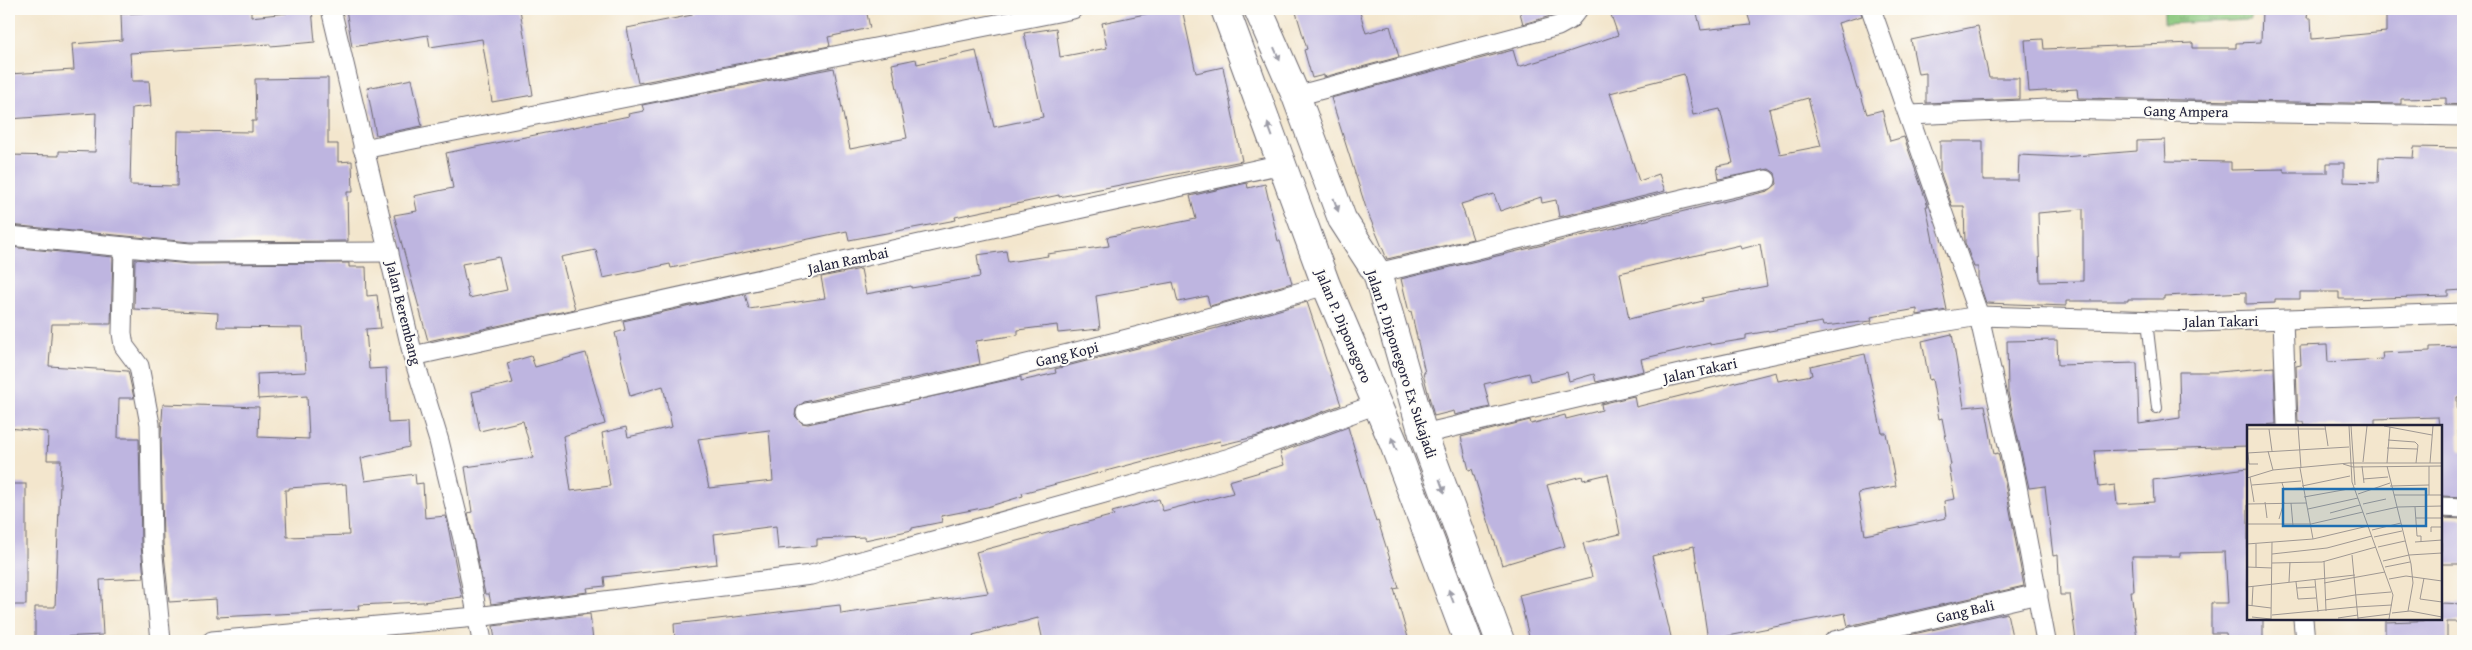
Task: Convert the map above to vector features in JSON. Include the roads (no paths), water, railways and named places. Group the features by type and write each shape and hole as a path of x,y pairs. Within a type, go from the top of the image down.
{"main road":[{"name":"Jalan P. Diponegoro","path":"1225,9 1326,285 1377,404 1466,641"},
{"name":"Jalan P. Diponegoro Ex Sukajadi","path":"1258,9 1296,96 1342,219 1377,273 1423,434 1500,641"}],"street":[{"name":"Jalan Berembang","path":"332,9 363,149 413,356 439,441 463,539 476,617 482,641"},
{"path":"363,149 1073,9"},
{"path":"1296,96 1558,26 1570,20 1578,9"},
{"path":"1871,9 1910,115 1979,316 2015,476 2046,641"},
{"name":"Gang Ampera","path":"1910,115 2048,109 2463,116"},
{"name":"Jalan Rambai","path":"413,356 1282,164"},
{"path":"1377,273 1529,238 1652,205 1766,180"},
{"path":"9,236 190,253 389,252"},
{"path":"124,246 122,333 124,346 138,366 150,424 152,544 161,641"},
{"name":"Gang Kopi","path":"806,413 919,390 1165,330 1326,285"},
{"name":"Jalan Takari","path":"1423,434 1712,367 1863,335 1979,316 2147,321 2283,320 2463,313"},
{"path":"2283,320 2287,425"},
{"path":"212,641 476,617 811,575 1230,458 1377,404"},
{"path":"2442,508 2463,508"},
{"name":"Gang Bali","path":"1834,641 2038,594"},
{"path":"2304,620 2305,641"}],"lane":[{"path":"2147,321 2156,408"}]}
